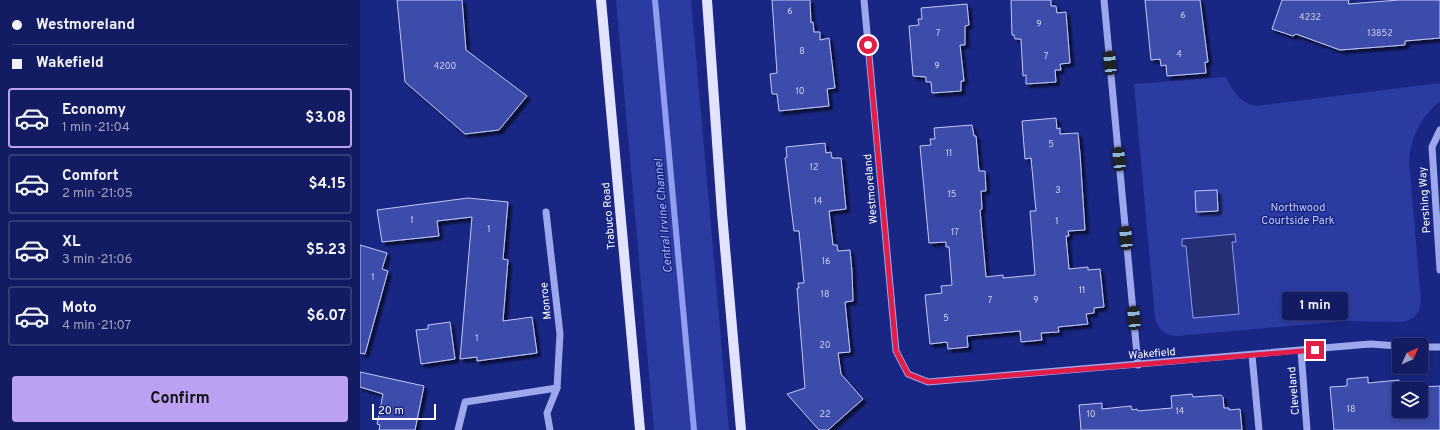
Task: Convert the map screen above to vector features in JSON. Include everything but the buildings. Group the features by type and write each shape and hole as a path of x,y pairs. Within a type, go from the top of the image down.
{"main road":[{"name":"Trabuco Road","path":"601,0 640,430"},
{"path":"707,0 722,212 742,430"}],"street":[{"name":"Westmoreland","path":"864,0 896,351 908,374"},
{"path":"1104,0 1138,365"},
{"name":"Pershing Way","path":"1440,130 1432,147 1440,270"},
{"name":"Monroe","path":"546,212 560,334 557,388 547,413 550,430"},
{"name":"Wakefield","path":"908,374 928,382 1370,344 1392,346"},
{"path":"1428,347 1440,347"},
{"name":"Cleveland","path":"1301,351 1307,430"},
{"path":"1252,355 1259,430"},
{"path":"458,430 465,402 557,388"}],"green space":[{"path":"616,0 691,0 729,430 654,430"},
{"name":"Northwood Courtside Park","path":"1226,77 1231,87 1241,99 1255,106 1440,83 1440,101 1433,107 1418,127 1412,142 1409,160 1421,302 1419,311 1414,317 1404,322 1347,321 1177,336 1165,333 1159,328 1155,317 1134,84"}],"shaded area":[{"path":"1235,234 1236,242 1232,242 1239,314 1193,318 1186,246 1182,246 1182,239"}],"waterway":[{"name":"Central Irvine Channel","path":"655,0 694,430"}],"route":[{"path":"868,45 896,351 908,374 928,382 1315,350"}]}
